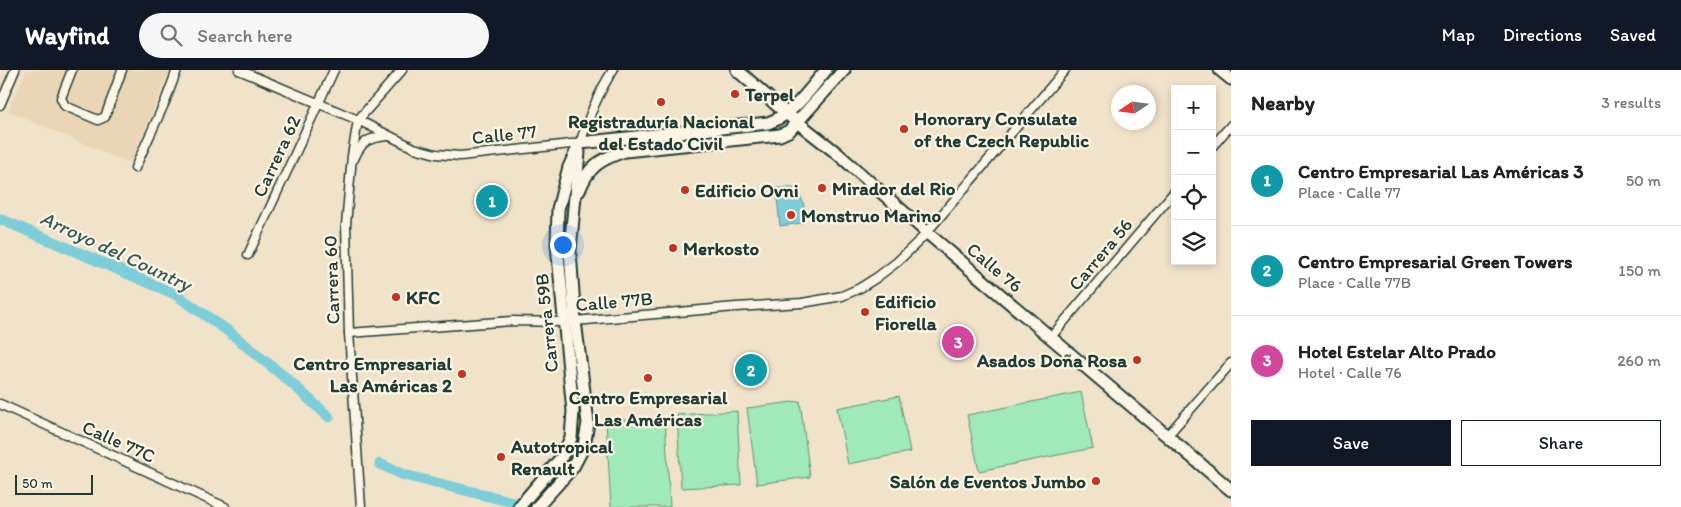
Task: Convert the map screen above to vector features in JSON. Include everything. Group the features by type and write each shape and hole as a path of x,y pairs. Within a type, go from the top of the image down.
{"street":[{"path":"0,105 16,70"},
{"path":"72,70 61,98 65,106 98,120 105,117 122,70"},
{"path":"135,168 165,102 177,70"},
{"name":"Calle 77","path":"239,70 358,120 414,148 436,154 460,156 768,123 778,120 787,114"},
{"name":"Carrera 62","path":"248,255 334,70"},
{"path":"358,120 402,70"},
{"path":"580,143 590,114 604,84 614,70"},
{"name":"Calle 76","path":"738,70 787,114 838,154 1231,490"},
{"path":"787,114 826,70"},
{"path":"574,205 582,182 592,167 605,158 626,151 780,135 789,131 844,70"},
{"name":"Calle 77B","path":"349,333 512,321 569,321 802,303 842,296 876,278 897,262 927,232 1065,70"},
{"path":"1220,70 1231,79"},
{"name":"Carrera 60","path":"358,120 351,167 346,224 349,333 361,507"},
{"path":"1216,142 1231,125"},
{"path":"351,167 356,154 369,138 388,136"},
{"name":"Carrera 59B","path":"519,507 561,458 571,438 573,411 569,321 570,251 580,143"},
{"name":"Carrera 59B","path":"537,507 573,467 584,446 588,423 557,245 558,209 569,167 580,143"},
{"name":"Carrera 56","path":"1051,337 1171,196"},
{"path":"1167,436 1231,363"},
{"name":"Calle 77C","path":"0,404 214,505 225,507"}],"shaded area":[{"path":"26,70 170,70 132,160 123,161 8,111"}],"green space":[{"path":"1081,392 1093,448 979,471 967,415"},
{"path":"899,396 910,452 848,464 837,408"},
{"path":"800,401 810,477 757,484 747,408"},
{"path":"737,411 741,485 681,488 677,415"},
{"path":"665,418 670,507 611,507 606,421"}],"water":[{"name":"Monstruo Marino","path":"776,188 793,188 804,204 802,223 780,226"}],"waterway":[{"name":"Arroyo del Country","path":"0,219 175,294 228,331 287,379 329,417"},
{"name":"Arroyo del Country","path":"380,464 404,475 533,507"}],"place":[{"name":"Terpel","path":"735,94"},
{"name":"Registraduría Nacional del Estado Civil","path":"661,102"},
{"name":"Honorary Consulate of the Czech Republic","path":"904,129"},
{"name":"Mirador del Rio","path":"822,188"},
{"name":"Edificio Ovni","path":"685,190"},
{"name":"Centro Empresarial Las Américas 3","path":"492,201"},
{"name":"Monstruo Marino","path":"791,215"},
{"name":"Merkosto","path":"673,248"},
{"name":"KFC","path":"396,297"},
{"name":"Edificio Fiorella","path":"865,312"},
{"name":"Hotel Estelar Alto Prado","path":"958,342"},
{"name":"Asados Doña Rosa","path":"1137,360"},
{"name":"Centro Empresarial Green Towers","path":"751,370"},
{"name":"Centro Empresarial Las Américas 2","path":"462,374"},
{"name":"Centro Empresarial Las Américas","path":"648,378"},
{"name":"Autotropical Renault","path":"501,457"},
{"name":"Salón de Eventos Jumbo","path":"1096,481"}]}
